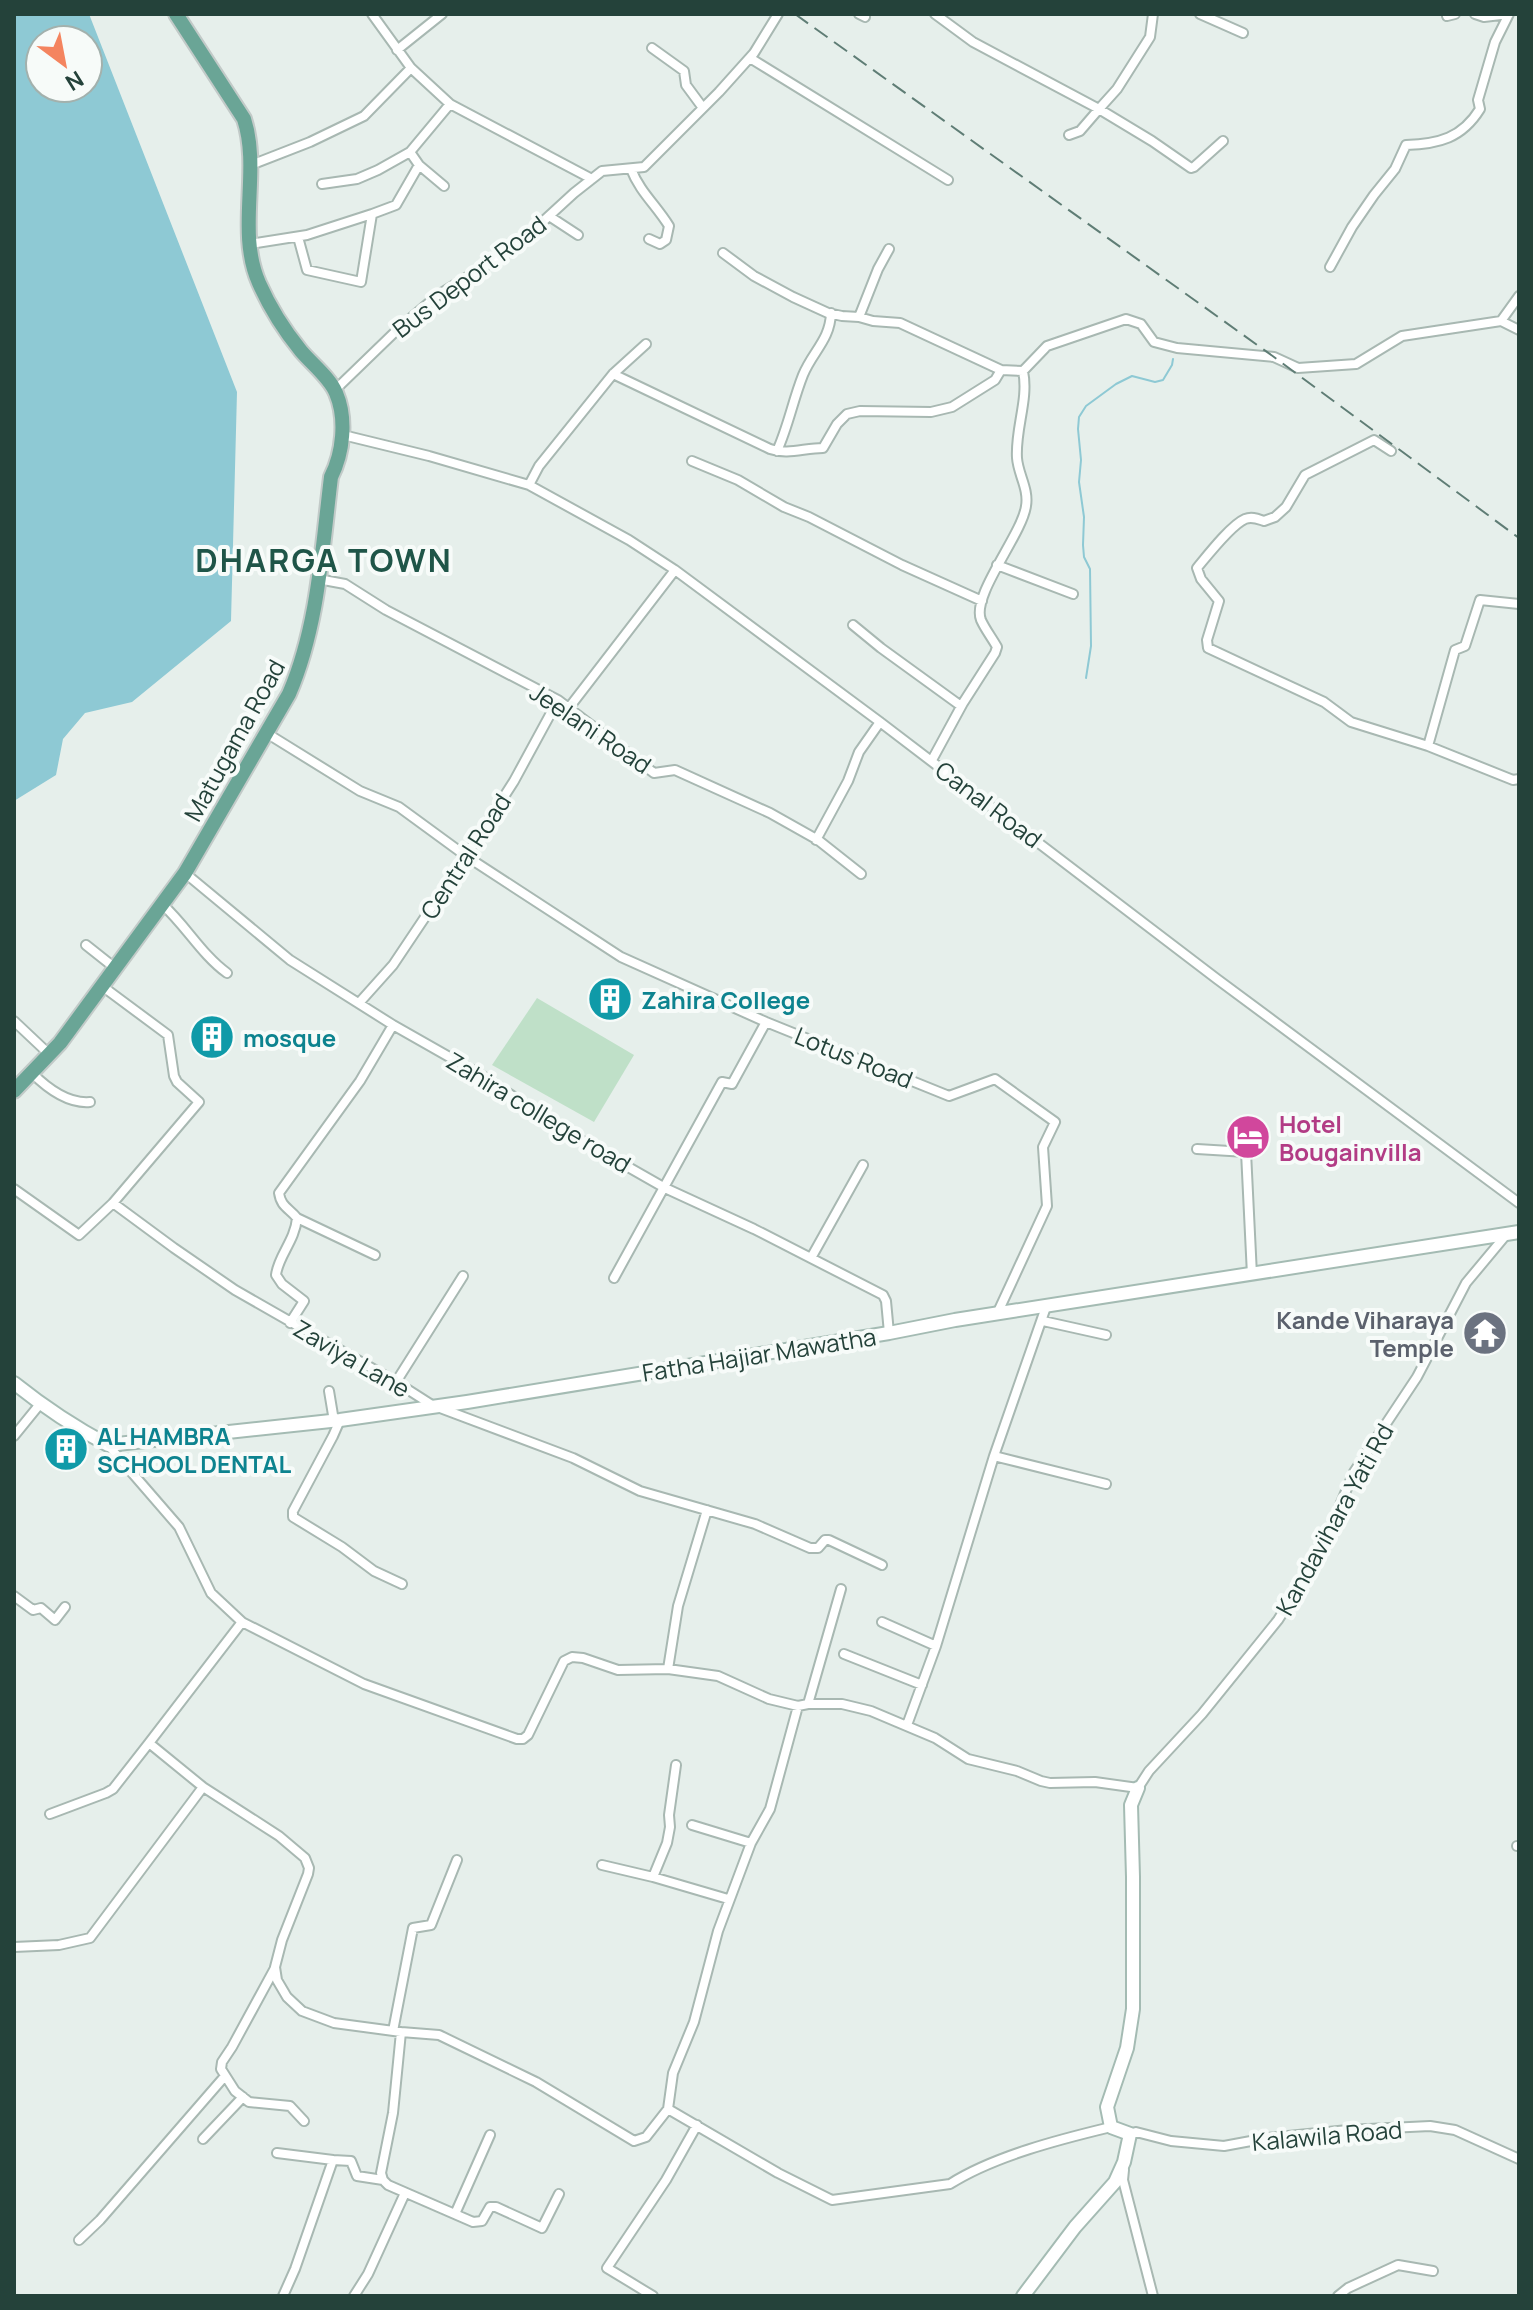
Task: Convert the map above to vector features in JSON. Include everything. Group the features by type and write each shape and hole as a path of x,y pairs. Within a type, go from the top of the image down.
{"main road":[{"name":"Matugama Road","path":"14,1091 60,1043 163,905 185,873 289,694 303,663 331,477 343,435 341,407 335,390 282,326 257,279 250,244 250,138 244,119 176,14"}],"street":[{"path":"372,14 411,68 450,104 592,179"},
{"path":"397,50 442,14"},
{"name":"Bus Deport Road","path":"335,390 438,295 513,249 602,171 644,167 750,58 778,14"},
{"path":"935,14 973,42 1099,109 1191,168 1223,141"},
{"path":"1069,135 1080,131 1117,89 1150,37 1153,14"},
{"path":"1200,14 1243,33"},
{"path":"1475,14 1484,17 1509,14"},
{"path":"1330,267 1352,227 1395,169 1406,145 1440,140 1470,124 1480,109 1478,100 1495,42 1509,14"},
{"path":"652,48 684,71 686,85 703,108"},
{"path":"750,58 948,180"},
{"path":"251,165 364,116 411,68"},
{"path":"322,184 357,179 410,152 450,104"},
{"path":"410,152 419,165 444,186"},
{"path":"250,244 298,237 396,205 419,165"},
{"path":"631,169 638,186 657,206 669,226 666,240 660,244 649,239"},
{"path":"298,237 307,270 361,282 372,214"},
{"path":"549,216 578,235"},
{"path":"859,317 889,249"},
{"path":"723,253 767,283 831,313 900,323 1001,370 1023,371"},
{"path":"1501,321 1519,296"},
{"path":"777,451 803,375 813,354 826,339 831,313"},
{"path":"932,760 997,647 980,618 980,608 1027,505 1016,454 1023,408 1023,371 1047,346 1126,319 1141,324 1154,342 1177,348 1274,357 1298,368 1356,364 1402,336 1501,321 1519,330"},
{"path":"529,485 539,466 613,374 646,344"},
{"path":"613,374 777,451 788,453 805,448 823,448 837,424 847,414 860,411 931,412 952,407 995,380 1001,370"},
{"name":"Canal Road","path":"343,435 529,485 629,540 675,570 1519,1203"},
{"path":"1391,451 1374,440 1305,475 1286,507 1275,517 1264,521 1252,517 1243,519 1197,568 1201,579 1219,601 1207,640 1208,648 1324,702 1351,722 1428,746 1513,780 1519,779"},
{"path":"692,461 738,480 784,507 982,601"},
{"path":"997,565 1073,594"},
{"path":"568,709 675,570"},
{"name":"Jeelani Road","path":"318,579 345,584 386,610 558,700 654,773 675,770 770,813 816,840 861,874"},
{"path":"1428,746 1455,650 1465,646 1480,600 1519,604"},
{"path":"853,625 961,706"},
{"name":"Central Road","path":"359,1003 393,965 466,856 514,781 558,700"},
{"path":"816,840 848,781 859,752 880,722"},
{"name":"Lotus Road","path":"268,734 360,791 399,807 466,856 621,957 766,1022 949,1096 995,1079 1055,1122 1043,1147 1047,1206 997,1315"},
{"name":"Zahira college road","path":"185,873 290,960 393,1025 481,1075 565,1131 665,1188 883,1295 889,1333"},
{"path":"163,905 227,973"},
{"path":"86,945 115,968"},
{"path":"14,1189 79,1235 113,1203 199,1102 174,1076 168,1035 102,986"},
{"path":"14,1021 49,1054"},
{"path":"614,1278 722,1082 732,1084 766,1022"},
{"path":"375,1255 297,1218 287,1211 279,1193 360,1081 393,1025"},
{"path":"32,1073 55,1094 90,1102"},
{"path":"1197,1149 1246,1152 1252,1275"},
{"path":"811,1258 863,1165"},
{"name":"Zaviya Lane","path":"113,1203 235,1290 432,1405 573,1458 640,1491 755,1524 810,1548 818,1548 829,1540 882,1565"},
{"path":"290,1323 304,1301 282,1284 276,1275 277,1266 292,1240 297,1218"},
{"name":"Fatha Hajiar Mawatha","path":"108,1445 337,1420 467,1402 955,1320 1513,1234"},
{"name":"Kandavihara Yati Rd","path":"1138,1788 1149,1771 1202,1714 1278,1620 1319,1555 1354,1472 1417,1377 1466,1283 1513,1234"},
{"path":"396,1382 463,1276"},
{"path":"907,1725 936,1646 994,1456 1046,1307"},
{"path":"1043,1321 1106,1335"},
{"path":"14,1383 74,1427 108,1445 179,1527 211,1593 242,1622 364,1684 523,1739 528,1735 564,1661 572,1657 618,1670 668,1669 718,1676 769,1699 803,1705 842,1704 871,1711 935,1738 968,1759 1017,1771 1041,1781 1095,1782 1138,1788 1131,1805 1133,2009 1127,2048 1107,2107 1111,2127"},
{"path":"329,1391 337,1420 333,1436 293,1511 293,1517 374,1571 402,1584"},
{"path":"14,1436 40,1404"},
{"path":"994,1456 1106,1484"},
{"path":"668,1669 678,1606 707,1510"},
{"path":"275,1967 277,1980 287,1997 302,2011 334,2023 439,2035 536,2082 634,2141 646,2137 668,2109 673,2073 694,2022 728,1899 751,1843 770,1809 841,1589"},
{"path":"14,1596 33,1610 41,1608 55,1620 65,1607"},
{"path":"50,1814 113,1789 242,1622"},
{"path":"882,1622 936,1646"},
{"path":"844,1654 922,1685"},
{"path":"149,1743 203,1787 279,1836 305,1858 309,1868 275,1967 221,2069 235,2091 249,2102 290,2106 304,2121"},
{"path":"653,1877 667,1843 676,1765"},
{"path":"14,1947 59,1945 90,1938 203,1787"},
{"path":"692,1825 751,1843"},
{"path":"457,1860 431,1925 413,1928 397,2032 393,2113 381,2173 383,2180 405,2193 479,2223 490,2207 496,2207 542,2228 559,2194"},
{"path":"602,1865 728,1899"},
{"path":"79,2240 225,2076"},
{"path":"203,2139 243,2097"},
{"path":"668,2109 778,2173 832,2200 950,2184 965,2174 1053,2141 1111,2127 1130,2134 1123,2180 1153,2296"},
{"path":"653,2296 607,2268 666,2180 697,2125"},
{"name":"Kalawila Road","path":"1130,2134 1136,2132 1171,2141 1224,2146 1267,2138 1348,2130 1430,2126 1455,2130 1519,2159"},
{"path":"455,2214 490,2135"},
{"path":"277,2153 351,2161 357,2176 383,2180"},
{"path":"283,2296 333,2160"},
{"path":"1023,2296 1075,2227 1115,2182 1124,2162"},
{"path":"354,2296 368,2274 405,2193"},
{"path":"1338,2296 1348,2288 1398,2265 1433,2271"}],"green space":[{"path":"537,998 634,1055 594,1122 492,1065"}],"water":[{"path":"14,14 89,14 93,24 24,24 24,104 104,104 104,52 237,392 231,621 132,702 85,713 63,739 56,775 14,801"}],"waterway":[{"path":"1086,678 1091,646 1090,569 1083,545 1079,417 1086,406 1132,376 1155,382 1163,380 1173,359"}],"railway":[{"path":"795,14 1274,357 1519,538"}],"place":[{"name":"Zahira College","path":"610,999"},
{"name":"mosque","path":"212,1037"},
{"name":"Hotel Bougainvilla","path":"1248,1137"},
{"name":"Kande Viharaya Temple","path":"1485,1333"},
{"name":"AL HAMBRA SCHOOL DENTAL","path":"66,1449"}],"district":[{"name":"DHARGA TOWN","path":"324,560"}]}
